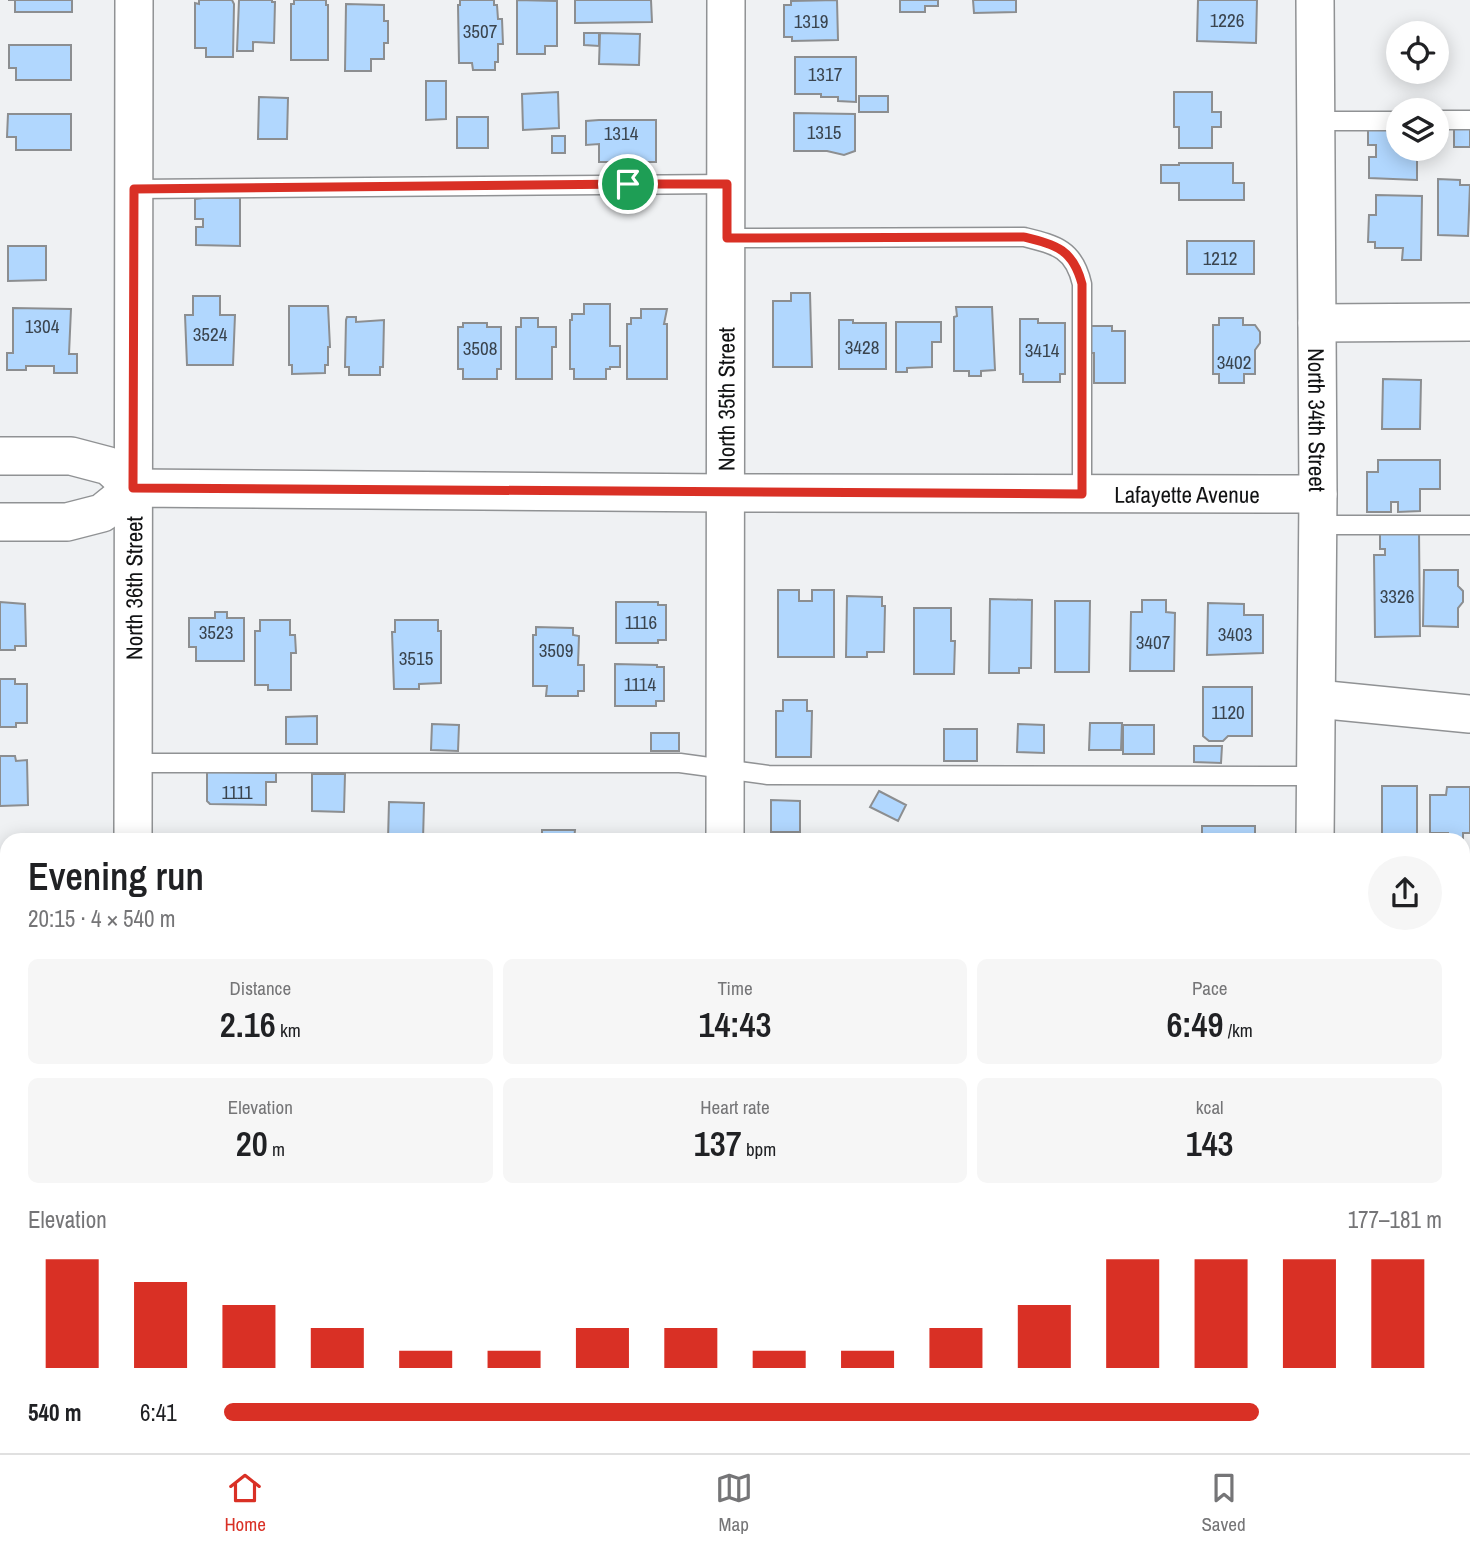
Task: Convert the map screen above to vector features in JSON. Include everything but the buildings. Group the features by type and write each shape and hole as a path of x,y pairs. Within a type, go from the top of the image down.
{"street":[{"name":"North 36th Street","path":"133,833 134,0"},
{"name":"North 35th Street","path":"725,833 726,0"},
{"name":"North 34th Street","path":"1315,0 1315,833"},
{"path":"1317,323 1470,322"},
{"path":"0,456 71,456 108,466 133,488 102,513 67,522 0,522"},
{"name":"Lafayette Avenue","path":"133,488 1082,494 1317,509"},
{"path":"1317,699 1470,714"}],"lane":[{"path":"1449,120 1470,120"},
{"path":"1315,121 1386,121"},
{"path":"134,189 727,184"},
{"path":"727,238 1024,237 1060,248 1072,258 1082,284 1082,494"},
{"path":"1317,509 1470,525"},
{"path":"133,763 680,763 768,775 1316,776"}],"route":[{"path":"628,184 727,184 727,238 1024,237 1060,248 1072,258 1082,284 1082,494 133,488 134,189 628,184"}]}
